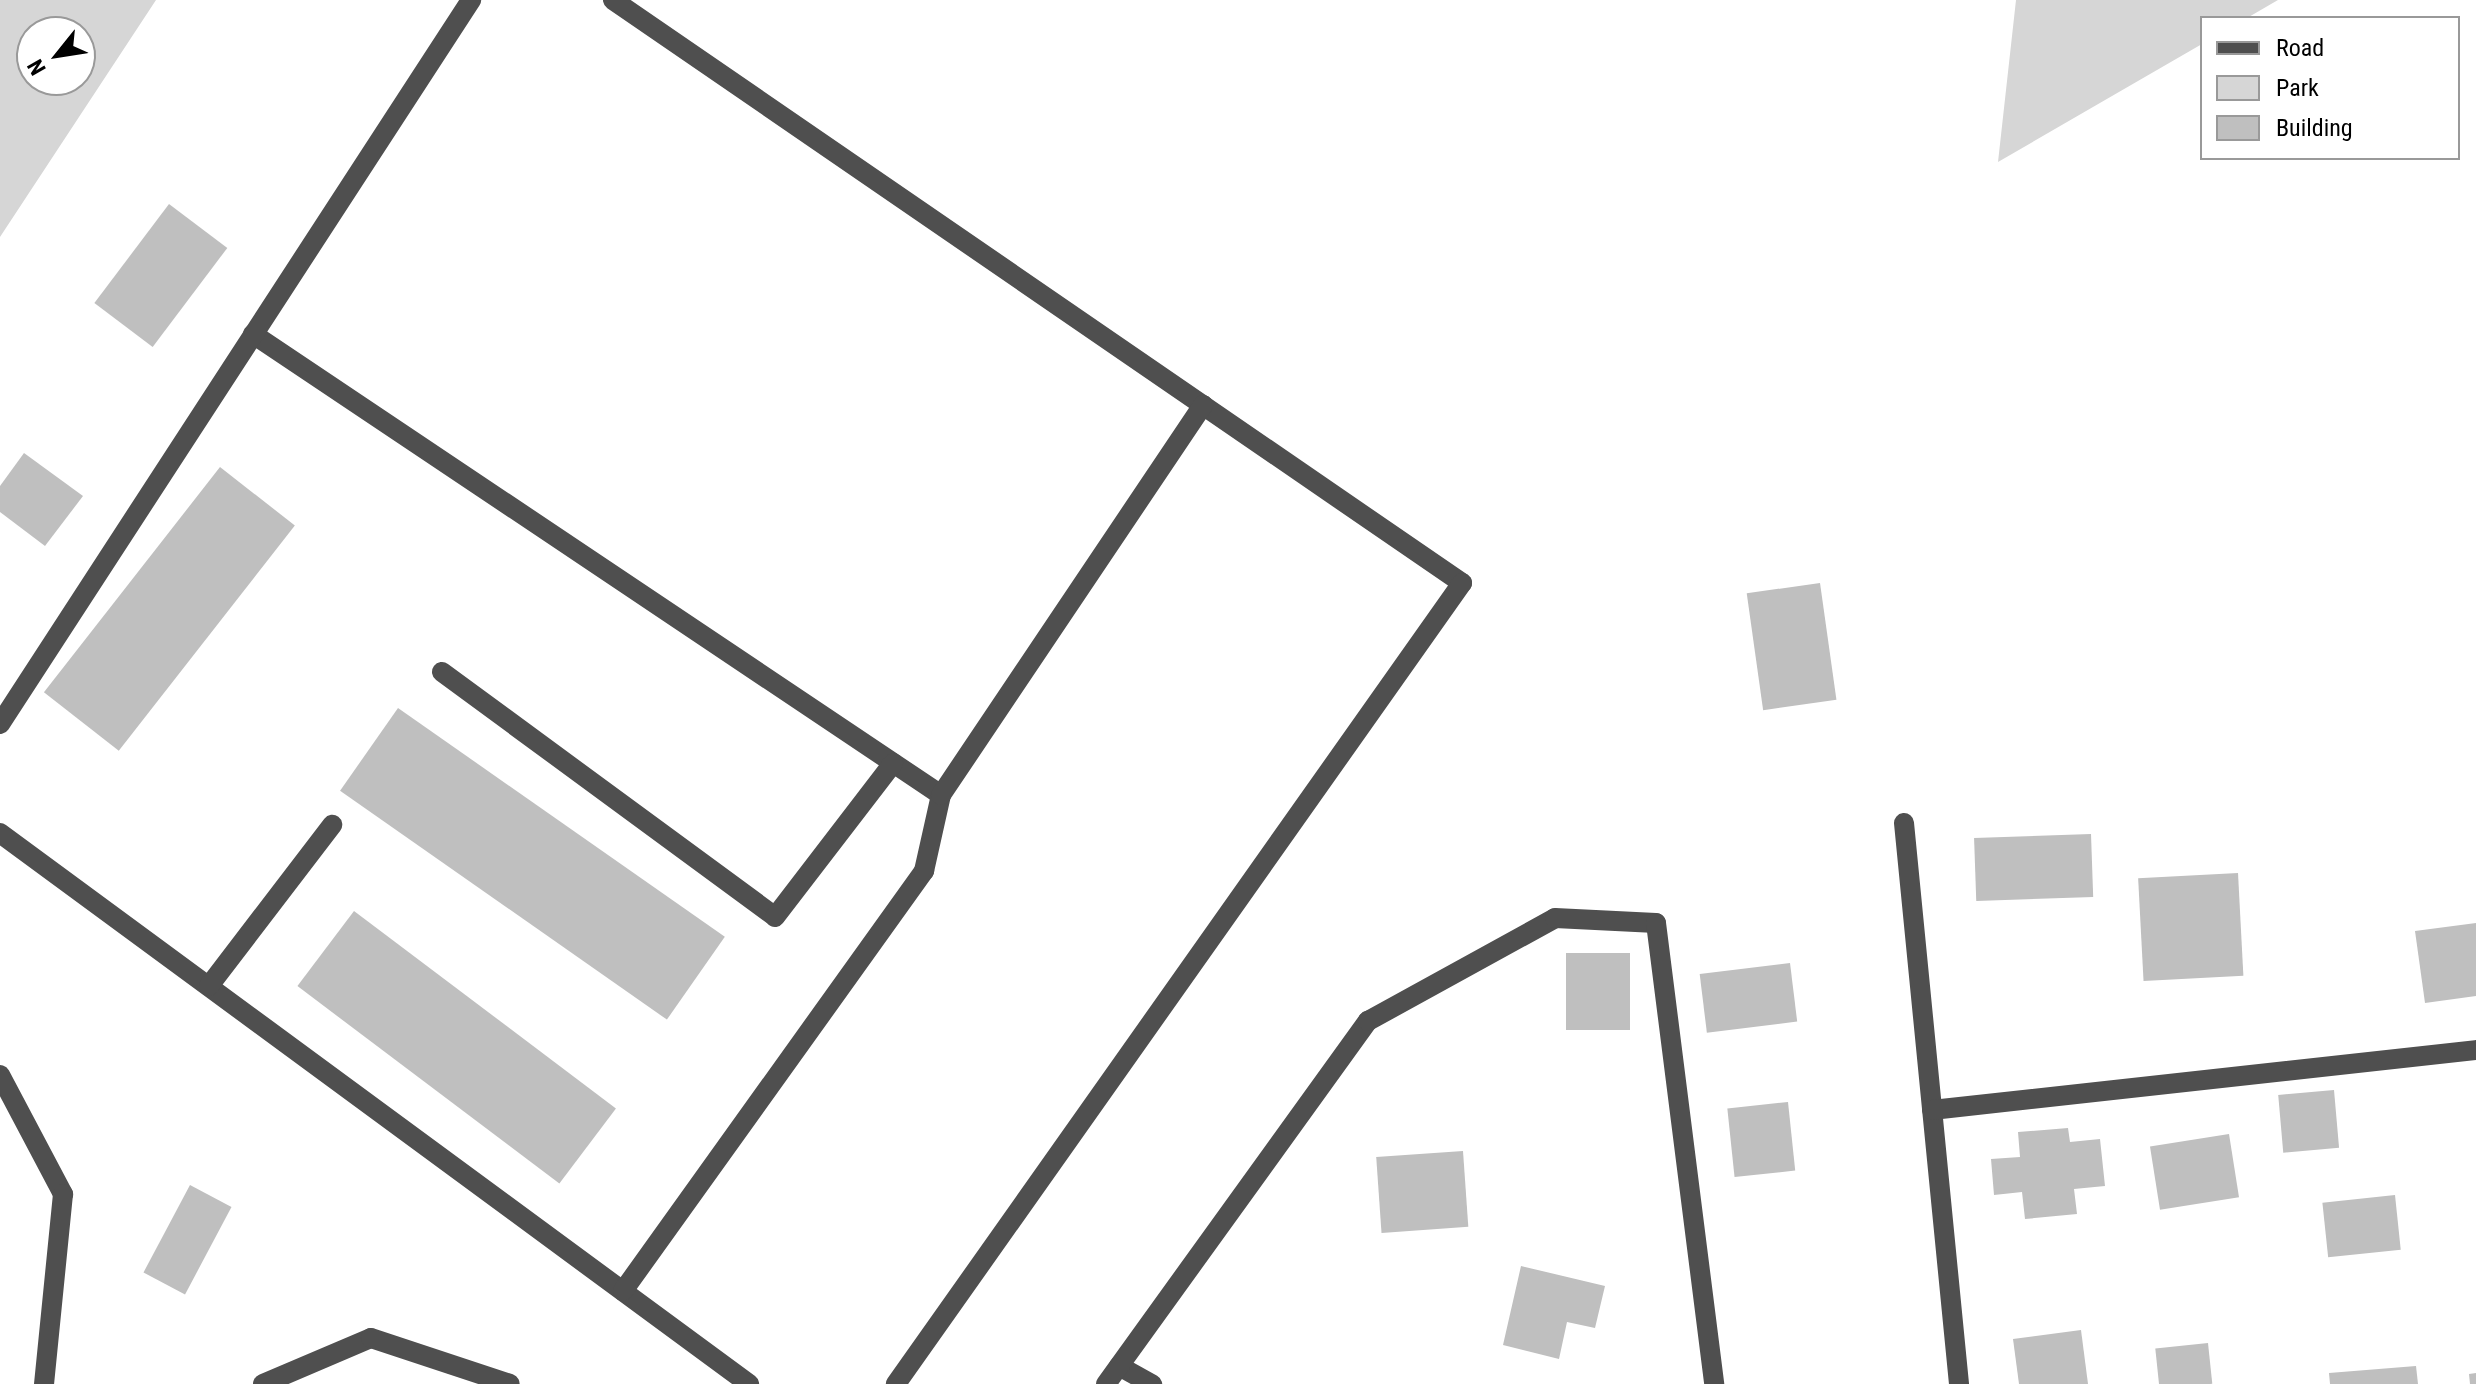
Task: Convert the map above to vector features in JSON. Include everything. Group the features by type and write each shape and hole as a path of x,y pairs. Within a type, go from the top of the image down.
{"street":[{"path":"0,724 471,0"},
{"path":"613,0 1462,583 896,1384"},
{"path":"253,334 941,795"},
{"path":"623,1291 924,871 941,795 1203,405"},
{"path":"442,672 775,917 893,763"},
{"path":"1904,823 1959,1384"},
{"path":"209,986 332,825"},
{"path":"0,833 749,1384"},
{"path":"1106,1384 1368,1021 1555,918 1656,923 1714,1384"},
{"path":"1932,1110 2476,1050"},
{"path":"0,1075 63,1194 44,1384"},
{"path":"263,1384 371,1338 510,1384"},
{"path":"1119,1366 1152,1384"}],"green space":[{"path":"0,0 156,0 96,91 96,16 16,16 16,96 93,96 0,237"},
{"path":"2016,0 2278,0 2250,16 2200,16 2200,45 1998,162"}],"building":[{"path":"169,204 227,248 153,347 94,303"},
{"path":"24,453 83,496 45,546 0,512 0,486"},
{"path":"220,467 295,525 119,751 44,692"},
{"path":"1820,583 1836,700 1763,710 1747,593"},
{"path":"398,708 725,937 667,1020 340,791"},
{"path":"2091,834 2093,897 1976,901 1974,838"},
{"path":"2238,873 2243,976 2144,981 2138,878"},
{"path":"354,911 616,1108 559,1183 297,986"},
{"path":"2476,923 2476,996 2425,1003 2415,931"},
{"path":"1566,953 1630,953 1630,1030 1566,1030"},
{"path":"1790,963 1797,1022 1707,1033 1700,974"},
{"path":"2334,1090 2339,1148 2283,1153 2278,1095"},
{"path":"1788,1102 1795,1171 1735,1177 1727,1108"},
{"path":"2068,1128 2070,1142 2100,1139 2105,1186 2074,1189 2077,1214 2025,1219 2022,1192 1994,1195 1991,1159 2020,1157 2018,1132"},
{"path":"2229,1134 2239,1197 2160,1210 2150,1147"},
{"path":"1463,1151 1468,1227 1382,1233 1376,1157"},
{"path":"190,1185 231,1207 185,1294 144,1272"},
{"path":"2395,1195 2401,1250 2328,1257 2322,1203"},
{"path":"1521,1266 1605,1286 1595,1328 1567,1322 1559,1359 1503,1345"},
{"path":"2081,1330 2088,1384 2019,1384 2013,1339"},
{"path":"2208,1343 2212,1384 2159,1384 2155,1349"},
{"path":"2416,1366 2418,1384 2330,1384 2329,1373"},
{"path":"2476,1373 2476,1384 2470,1384 2469,1374"}]}
